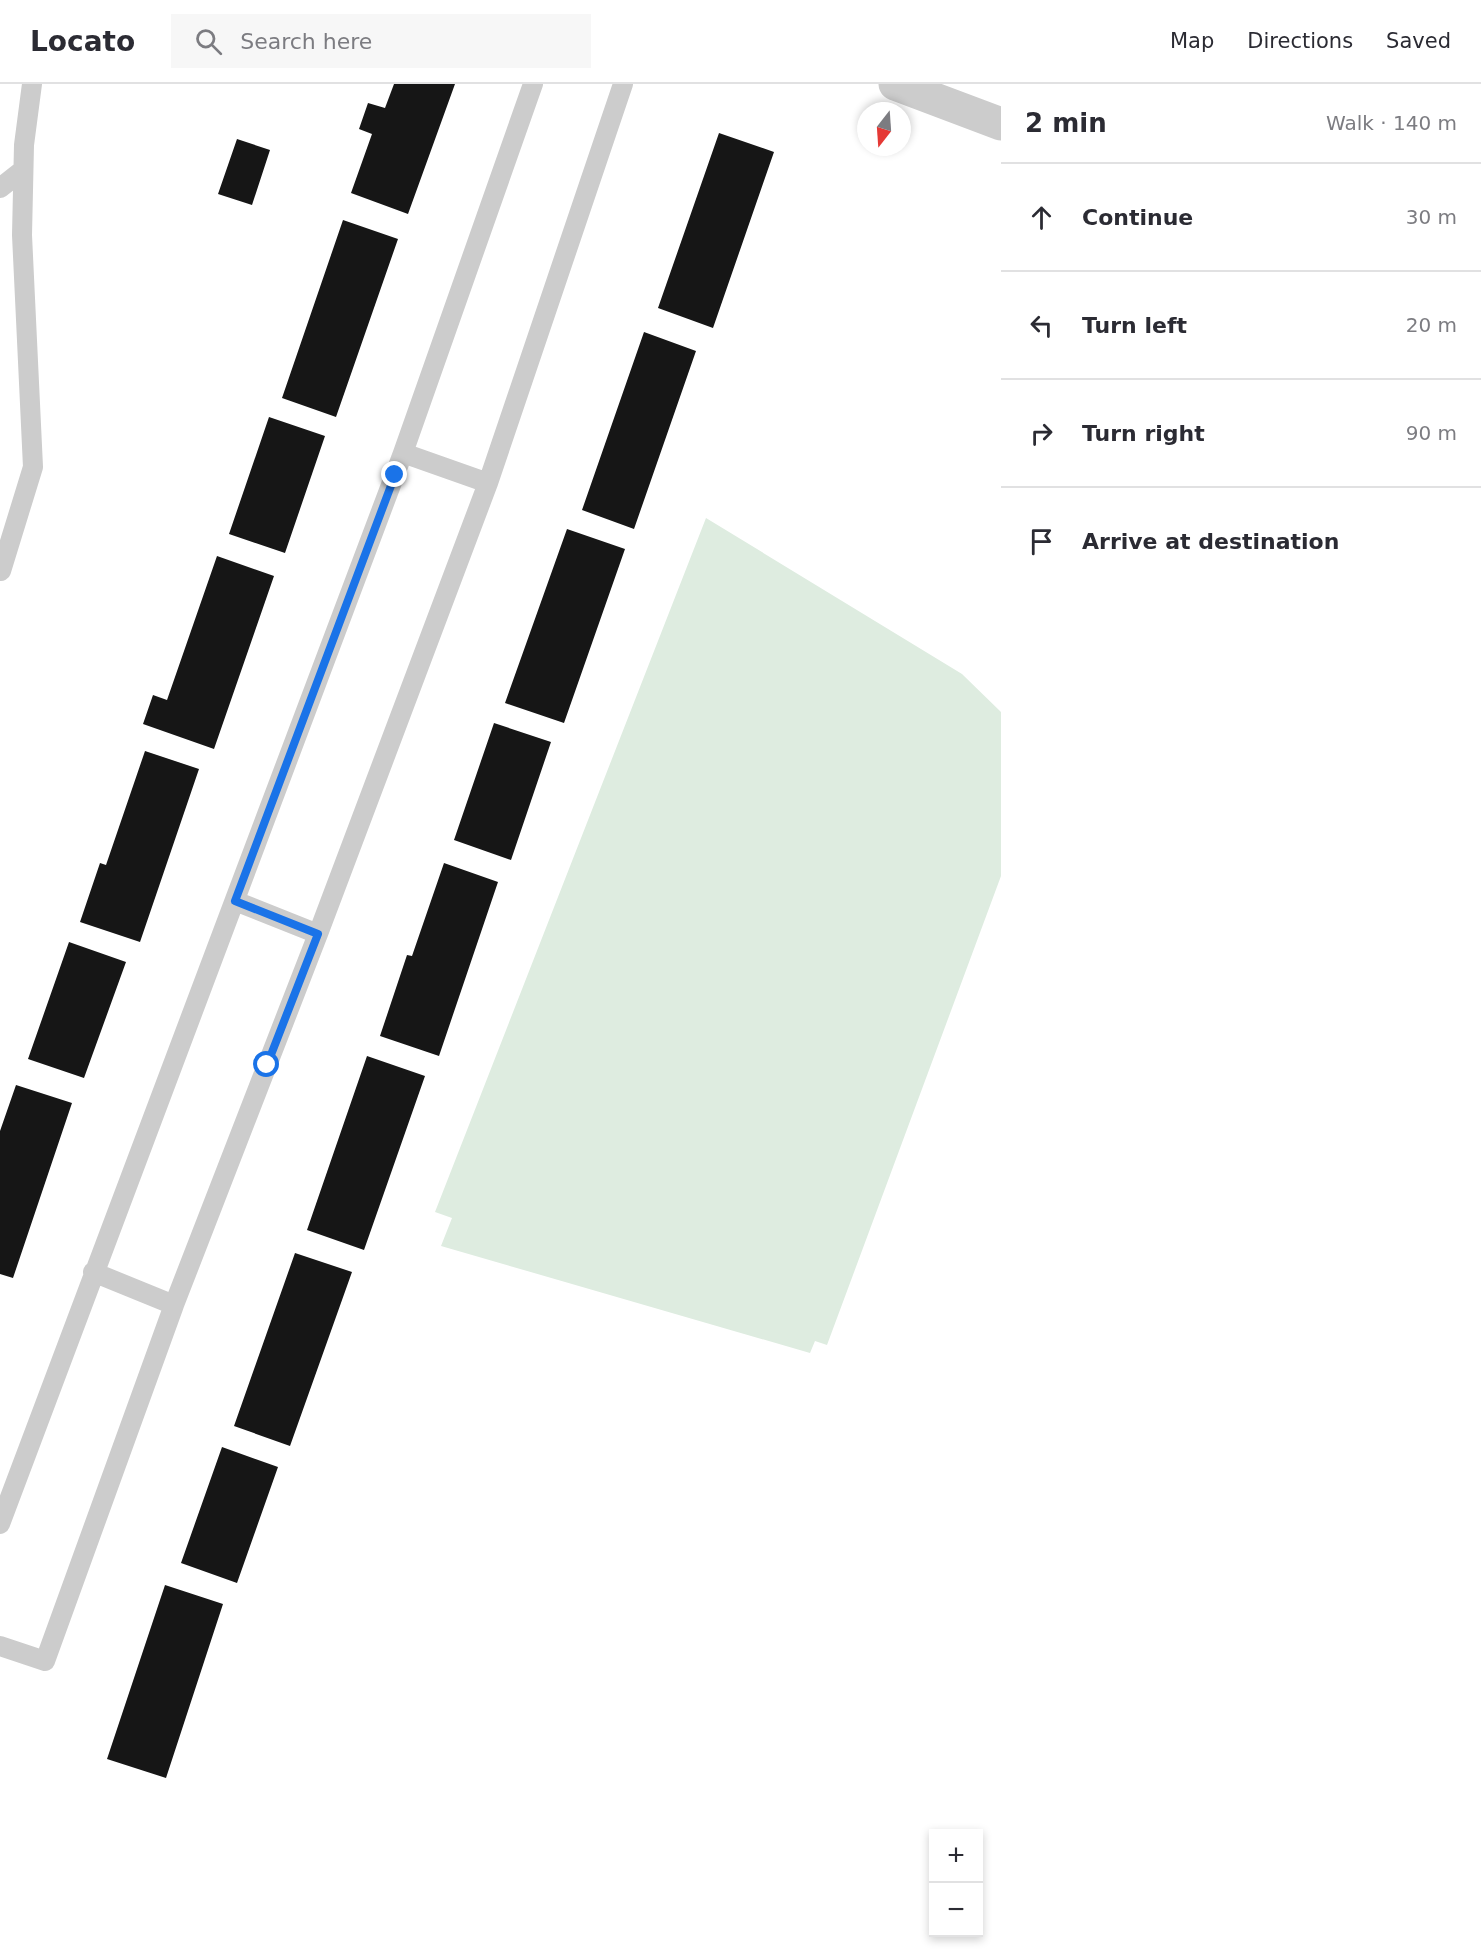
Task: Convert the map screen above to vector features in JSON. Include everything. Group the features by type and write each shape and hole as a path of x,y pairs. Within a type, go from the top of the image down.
{"street":[{"path":"895,84 1001,124"}],"lane":[{"path":"1,572 33,467 22,236 23,170 32,84"},
{"path":"0,1524 403,453 533,84"},
{"path":"0,1646 45,1661 174,1305 318,934 488,483 623,84"},
{"path":"0,188 23,170"},
{"path":"403,453 488,483"},
{"path":"235,901 318,934"},
{"path":"93,1272 174,1305"}],"green space":[{"path":"706,518 962,674 1001,712 1001,876 827,1345 815,1341 810,1353 441,1246 452,1218 435,1212"}],"building":[{"path":"394,84 455,84 408,214 351,193 372,134 359,129 368,103 385,108"},
{"path":"719,133 774,152 713,328 658,308"},
{"path":"237,139 270,150 252,205 218,194"},
{"path":"343,220 398,239 336,417 282,398"},
{"path":"644,332 696,351 634,529 582,510"},
{"path":"269,417 325,436 285,553 229,534"},
{"path":"567,529 625,549 564,723 505,703"},
{"path":"217,556 274,576 214,749 143,724 153,695 167,700"},
{"path":"494,723 551,742 511,860 454,840"},
{"path":"145,751 199,769 140,942 80,922 100,863 106,865"},
{"path":"444,863 498,882 439,1056 380,1036 407,955 412,956"},
{"path":"69,942 126,962 84,1078 28,1059"},
{"path":"367,1056 425,1076 364,1250 307,1230"},
{"path":"16,1085 72,1103 13,1278 0,1274 0,1131"},
{"path":"295,1253 352,1272 290,1446 234,1426"},
{"path":"222,1447 278,1467 237,1583 181,1563"},
{"path":"165,1585 223,1604 166,1778 107,1759"}],"route":[{"path":"267,1065 318,934 235,901 395,475"}]}
